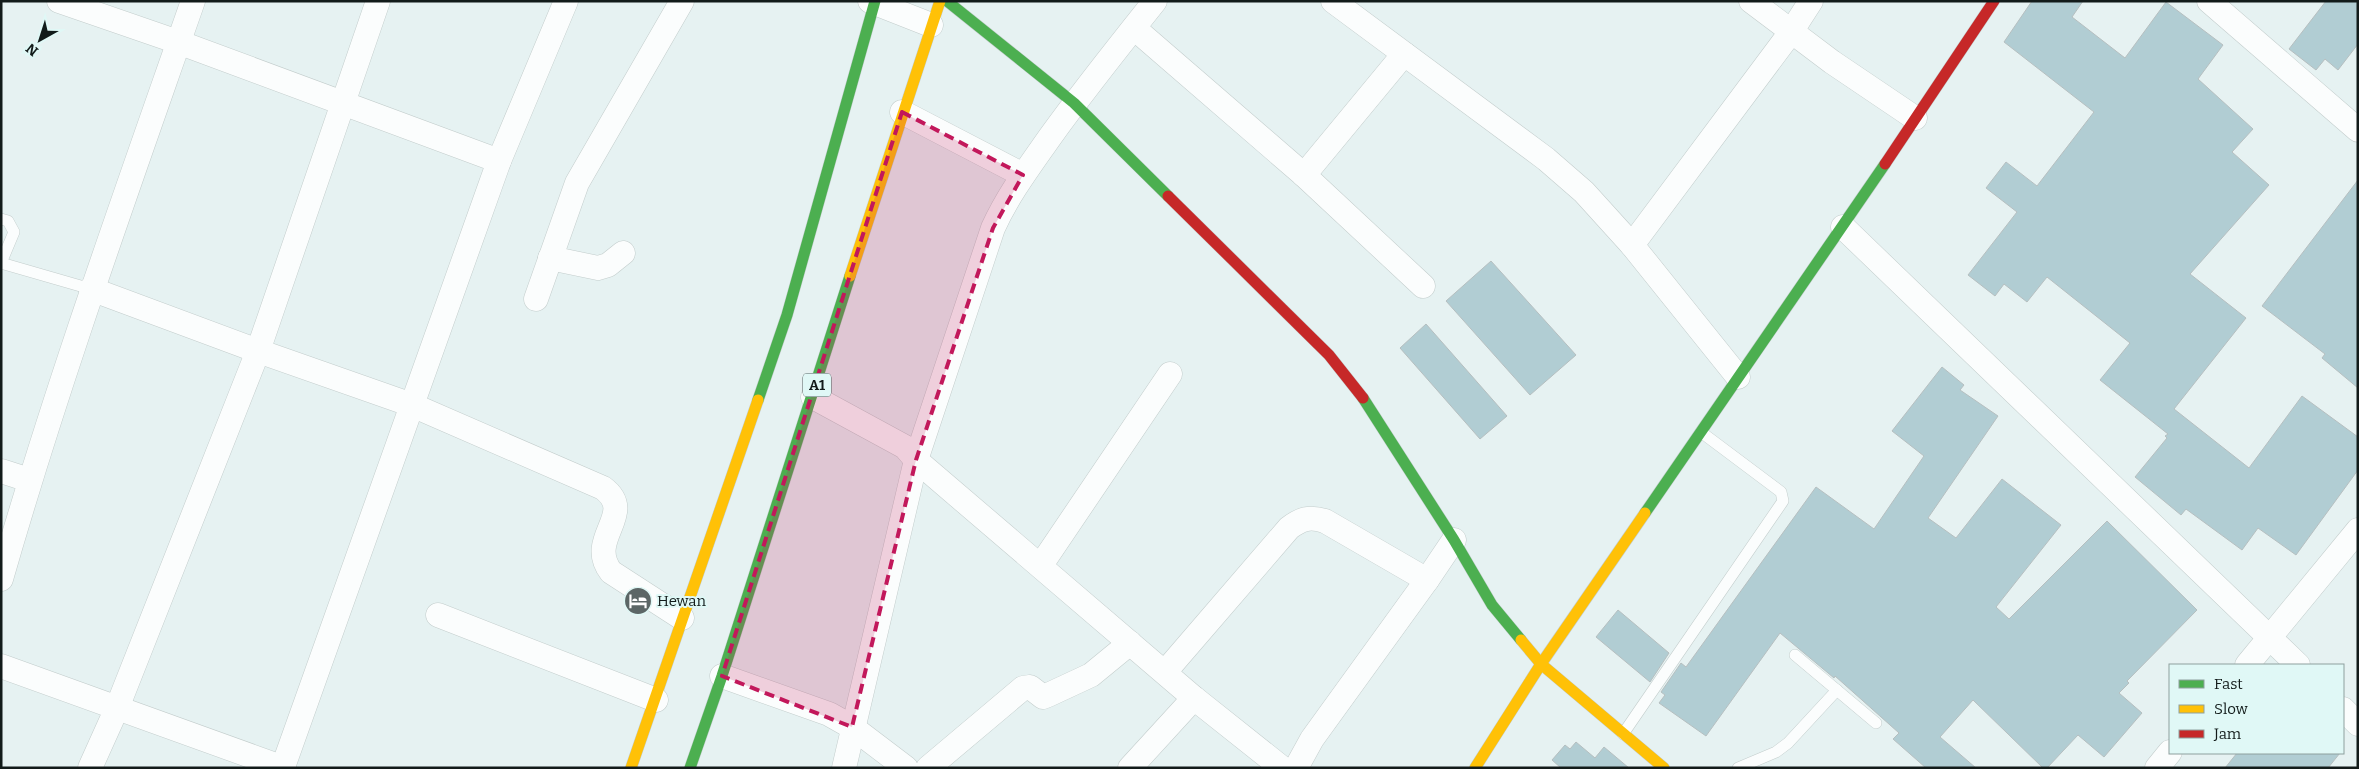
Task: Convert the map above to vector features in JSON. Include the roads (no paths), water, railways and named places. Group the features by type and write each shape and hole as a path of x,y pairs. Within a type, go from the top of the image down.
{"street":[{"path":"59,1 178,42 499,161"},
{"path":"1,579 29,480 91,289 192,1"},
{"path":"90,768 117,708 258,351 378,1"},
{"path":"1,666 284,767 499,161 566,1"},
{"path":"536,299 578,183 586,166 682,1"},
{"name":"A1","path":"690,768 813,397 902,112 940,1"},
{"path":"946,1 1074,103 1335,361 1358,390 1454,540 1492,605 1541,664 1664,768"},
{"path":"844,768 852,727 916,460 992,228 1023,175 1074,103 1156,1"},
{"path":"1333,1 1546,159 1584,192 1632,245 1738,377"},
{"path":"1751,1 1791,32 1915,118"},
{"path":"1632,245 1791,32 1811,1"},
{"path":"1475,768 1541,664 1700,431 1843,227 1994,1"},
{"path":"2209,1 2358,130"},
{"path":"631,768 787,315 874,2 931,25"},
{"path":"1134,28 1304,175 1422,286"},
{"path":"1304,175 1404,54"},
{"path":"902,112 1023,175"},
{"path":"1843,227 2297,664"},
{"path":"550,258 598,268 608,266 623,253"},
{"path":"91,289 258,351 412,405 603,488 613,496 617,505 602,551 603,562 611,572 682,618"},
{"path":"1041,566 1170,374"},
{"path":"813,397 905,447 916,460 1194,698 1282,768"},
{"path":"1,471 29,480"},
{"path":"1165,672 1289,528 1300,520 1313,517 1325,521 1427,580"},
{"path":"2248,664 2358,530"},
{"path":"1296,768 1312,739 1454,540"},
{"path":"438,615 656,700"},
{"path":"928,768 1023,688 1030,687 1043,697 1048,695 1084,679 1130,643"},
{"path":"722,676 829,714 852,727 906,768"},
{"path":"1130,768 1194,698"},
{"path":"2344,710 2358,724"},
{"path":"2157,768 2169,753"}],"lane":[{"path":"1,219 8,221 14,232 1,263 91,289"},
{"path":"1624,734 1783,502 1781,492 1700,431"},
{"path":"1795,655 1876,723"},
{"path":"1738,768 1776,752 1788,743 1837,690"}],"place":[{"name":"Hewan","path":"638,601"}]}
